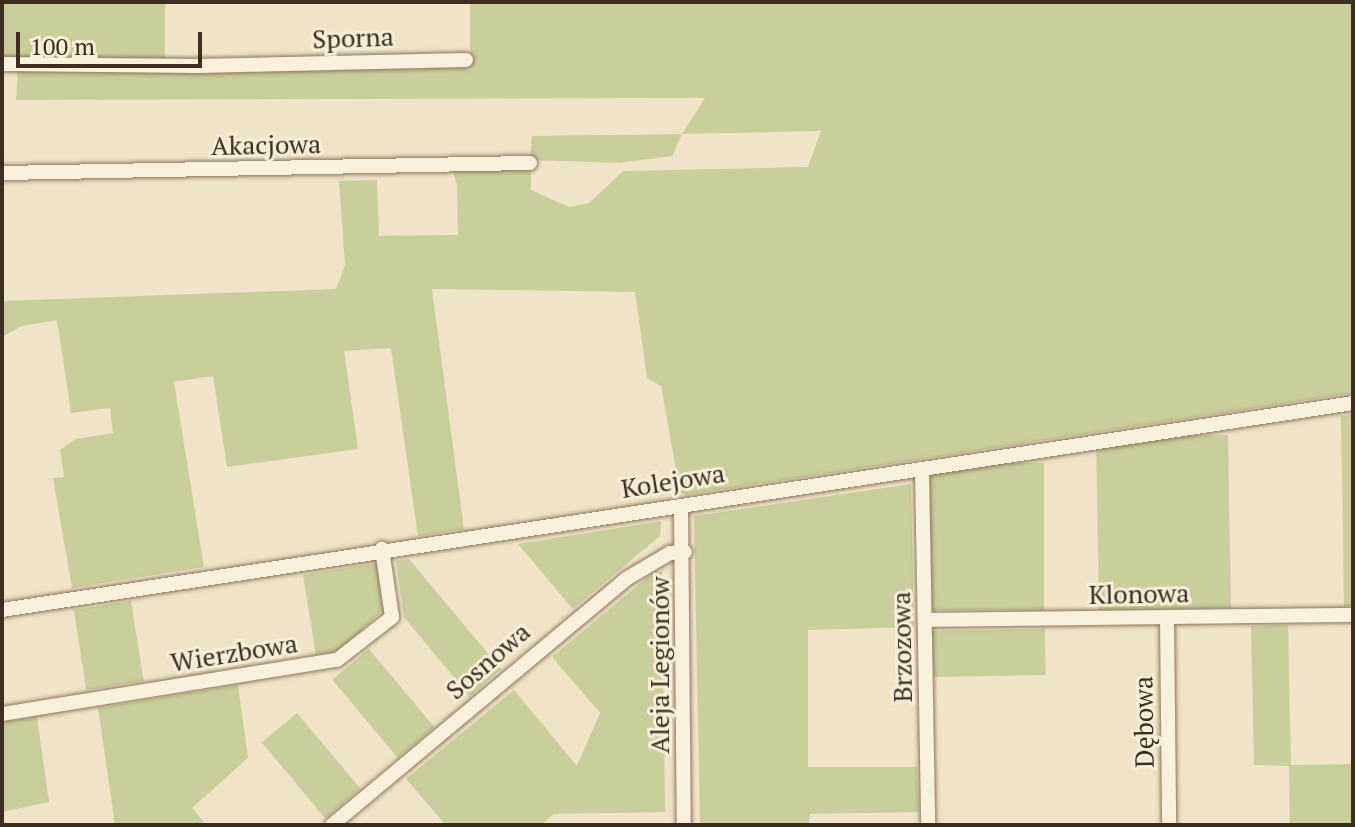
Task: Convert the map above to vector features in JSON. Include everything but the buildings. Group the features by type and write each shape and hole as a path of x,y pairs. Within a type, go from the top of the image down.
{"street":[{"name":"Sporna","path":"2,64 198,66 466,60"},
{"name":"Akacjowa","path":"2,173 530,163"},
{"name":"Kolejowa","path":"2,610 382,549 1353,403"},
{"name":"Brzozowa","path":"922,469 928,825"},
{"name":"Aleja Legionów","path":"681,506 685,552 684,825"},
{"name":"Wierzbowa","path":"2,714 337,660 392,617 382,549"},
{"name":"Sosnowa","path":"332,825 626,579 670,553 685,552"},
{"name":"Klonowa","path":"926,620 1353,615"},
{"name":"Dębowa","path":"1167,618 1169,825"}],"green space":[{"path":"2,2 183,2 165,3 165,63 2,61"},
{"path":"470,2 1353,2 1353,393 686,495 680,492 661,386 647,378 635,292 432,289 464,529 418,536 391,348 344,351 358,449 227,467 213,376 174,382 204,567 72,588 53,478 64,477 60,450 76,439 113,433 110,408 71,413 57,320 22,326 2,337 2,301 336,289 345,265 339,181 377,180 379,236 458,235 457,185 452,169 531,169 531,190 569,207 589,203 623,171 808,167 821,131 682,134 705,98 16,100 18,67 470,65"},
{"path":"682,134 672,156 619,163 530,160 532,136"},
{"path":"1353,415 1353,606 1344,606 1341,416"},
{"path":"1228,435 1231,608 1099,610 1096,437"},
{"path":"929,463 1044,463 1044,610 929,610"},
{"path":"911,484 914,627 808,630 808,767 917,767 919,812 810,814 809,825 700,825 694,516"},
{"path":"661,521 660,536 573,609 518,544"},
{"path":"409,559 501,669 470,697 404,617 396,561"},
{"path":"377,563 384,610 338,651 316,655 303,575"},
{"path":"655,571 662,572 665,812 554,814 541,825 446,825 406,779 514,690 577,766 600,713 552,657"},
{"path":"131,601 144,681 86,690 74,610"},
{"path":"1288,625 1291,765 1353,764 1353,825 1290,825 1289,766 1254,765 1251,626"},
{"path":"1045,629 1046,675 933,677 932,631"},
{"path":"369,649 435,727 398,758 332,680"},
{"path":"238,685 248,758 192,808 206,825 115,825 98,708"},
{"path":"297,713 361,789 325,818 262,743"},
{"path":"37,717 49,802 2,812 2,722"}]}
